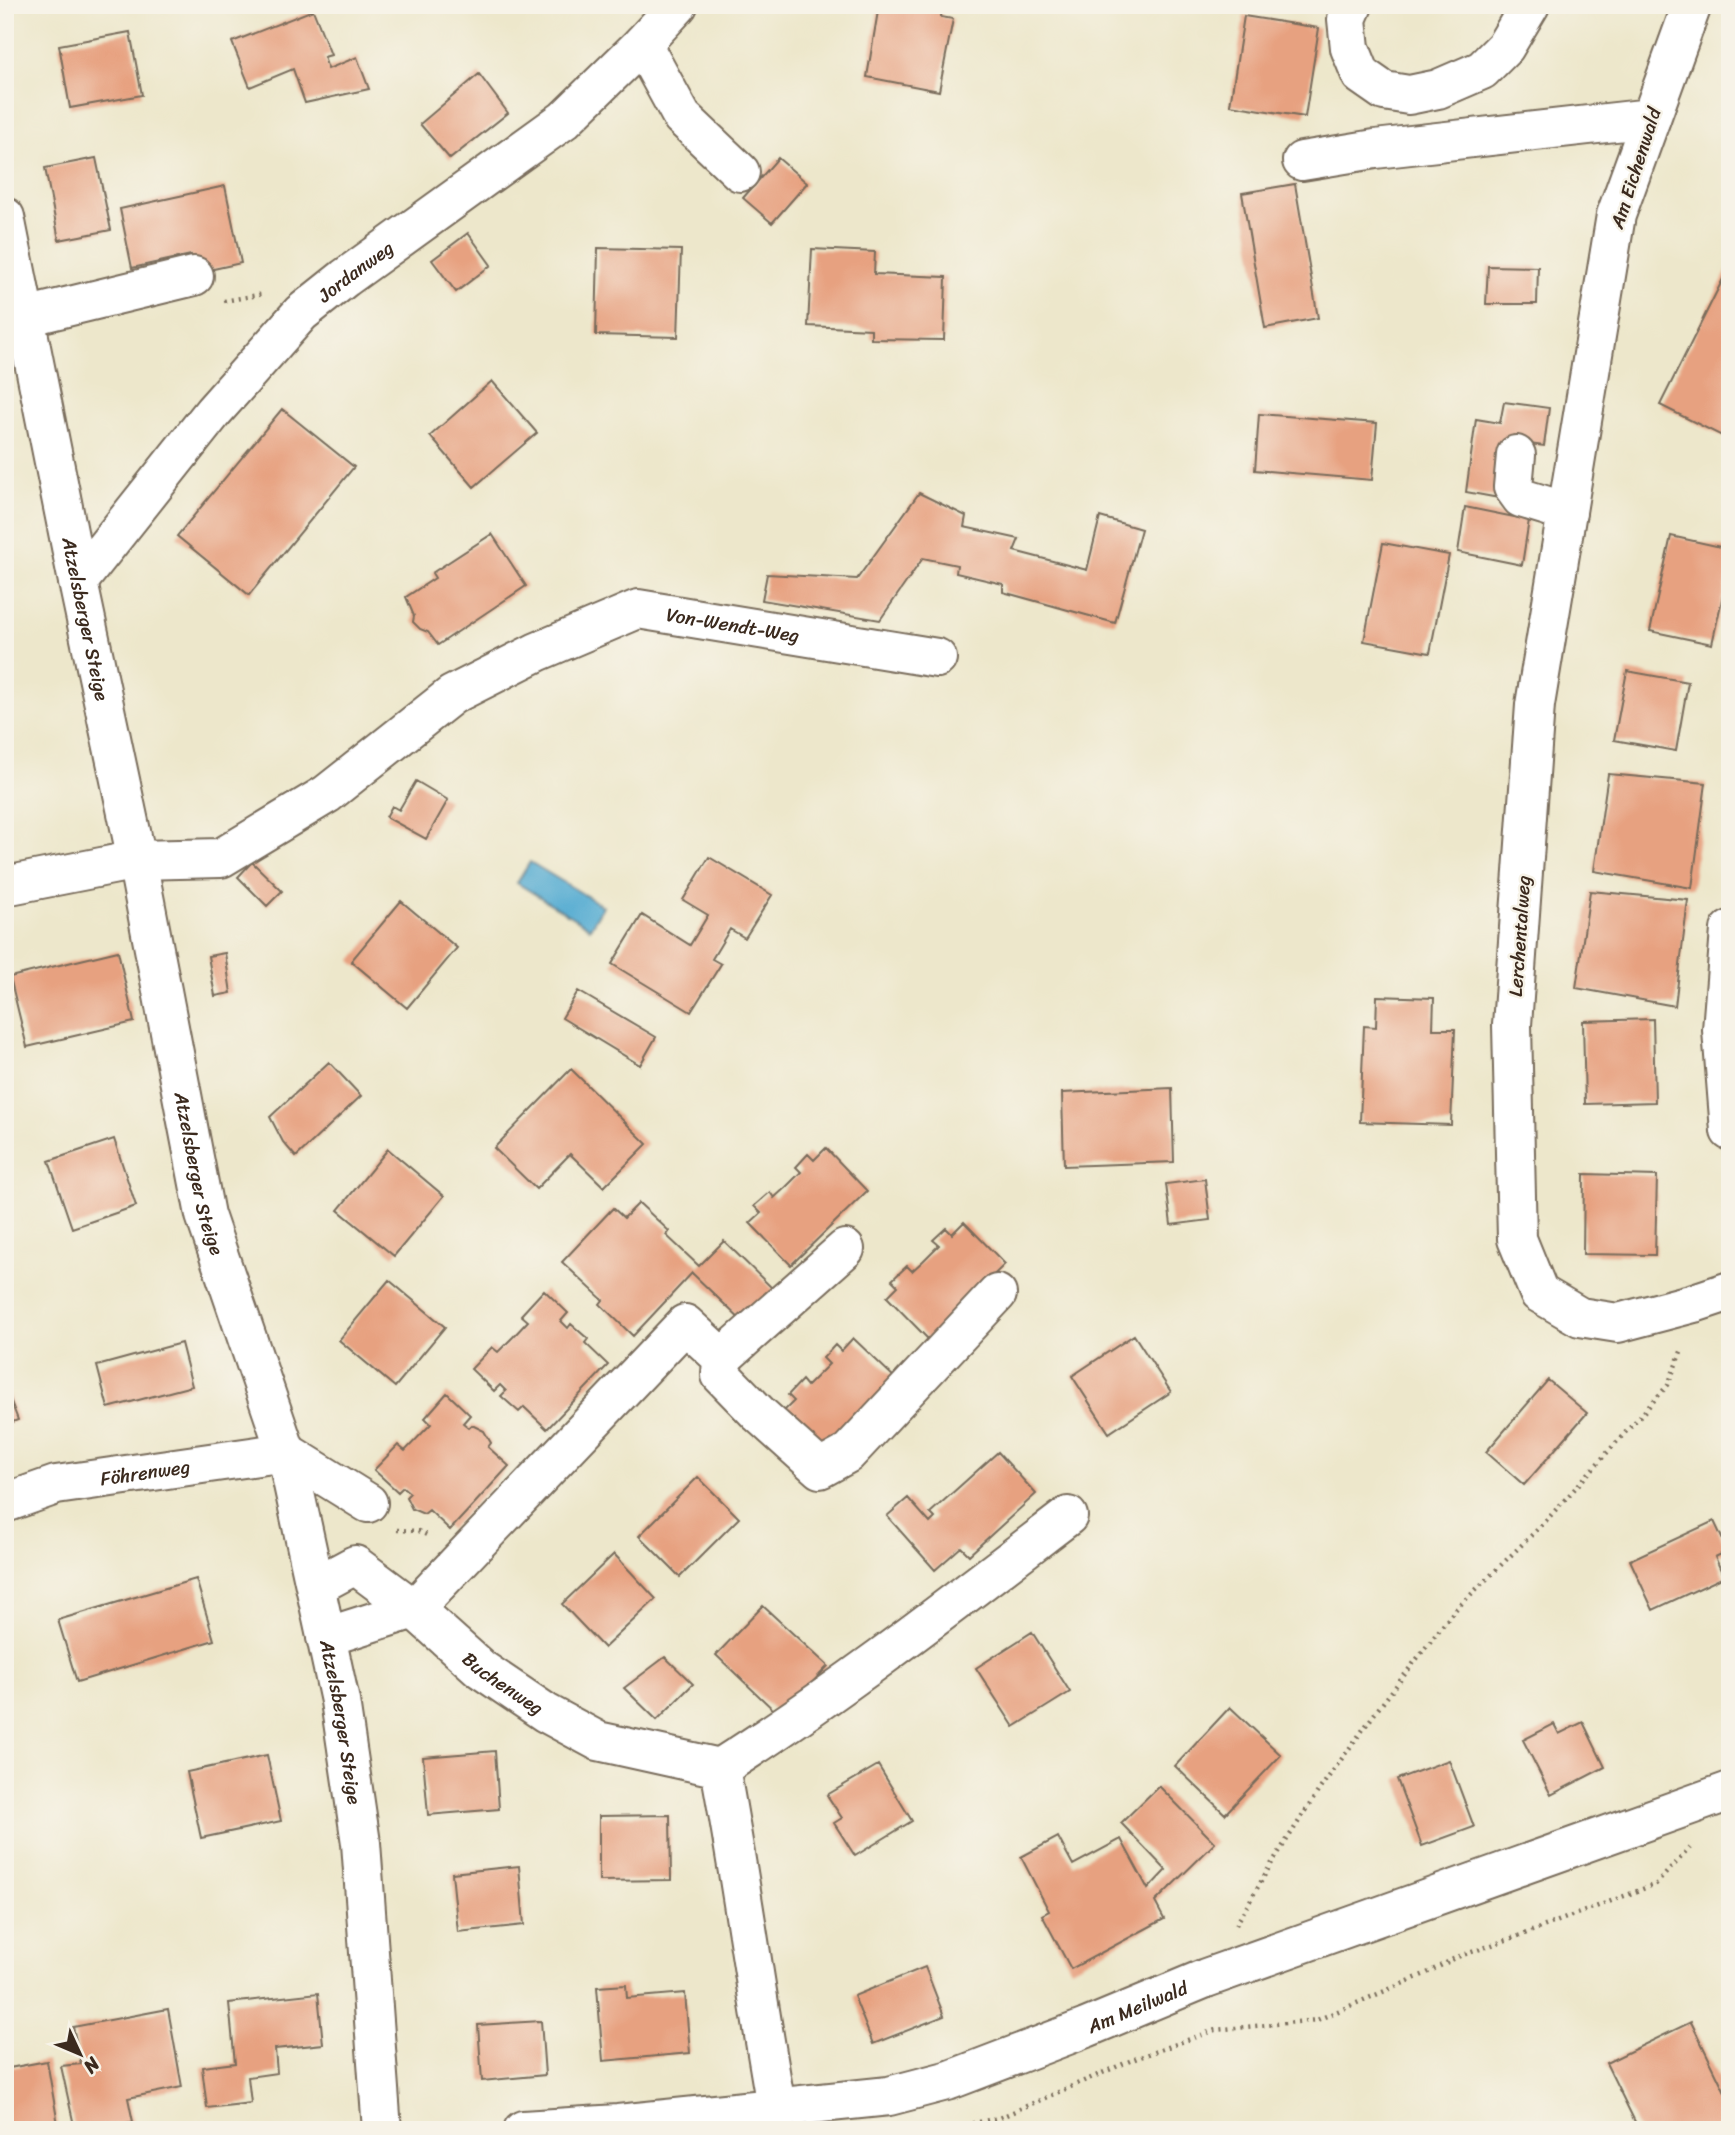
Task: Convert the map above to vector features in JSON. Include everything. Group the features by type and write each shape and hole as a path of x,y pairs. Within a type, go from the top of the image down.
{"street":[{"name":"Jordanweg","path":"78,582 213,412 301,313 345,278 564,120 678,5"},
{"path":"1353,5 1346,19 1350,48 1362,75 1384,91 1409,95 1438,89 1482,70 1505,47 1530,5"},
{"name":"Am Eichenwald","path":"1589,377 1616,215 1692,5"},
{"path":"642,44 682,117 740,172"},
{"path":"1302,161 1375,149 1651,118"},
{"name":"Atzelsberger Steige","path":"5,217 137,860 205,1214 286,1452 340,1701 361,1843 382,2130"},
{"path":"25,317 194,276"},
{"name":"Lerchentalweg","path":"1589,377 1535,705 1512,1025 1517,1239 1539,1293 1580,1317 1618,1322 1730,1292"},
{"path":"1516,455 1513,486 1521,498 1566,517"},
{"name":"Von-Wendt-Weg","path":"5,886 137,860 221,858 327,794 452,695 537,652 638,609 937,659"},
{"path":"1730,930 1722,1030 1730,1131"},
{"path":"845,1249 722,1358 721,1375 759,1414 820,1469 847,1454 997,1294"},
{"path":"326,1636 414,1609 685,1324 722,1358"},
{"path":"286,1452 368,1503"},
{"name":"Föhrenweg","path":"5,1503 56,1485 286,1452"},
{"path":"776,2106 741,1879 720,1768 781,1729 921,1628 1068,1516"},
{"name":"Buchenweg","path":"316,1586 355,1565 414,1609 481,1669 546,1713 598,1741 720,1768"},
{"name":"Am Meilwald","path":"523,2130 618,2124 889,2096 950,2080 1206,1978 1717,1795"}],"path":[{"path":"1206,1978 1277,1855 1386,1698 1454,1611 1543,1524 1668,1385 1693,1321 1694,1303"},
{"path":"938,2130 999,2118 1132,2060 1215,2030 1317,2020 1427,1973 1457,1956 1524,1934 1656,1884 1698,1840 1717,1795"}],"water":[{"path":"530,862 603,906 590,928 517,883"}],"building":[{"path":"879,5 942,5 941,17 953,19 939,91 867,77"},
{"path":"313,10 331,55 324,57 328,69 357,57 369,89 305,103 293,69 250,87 232,42"},
{"path":"1244,16 1319,28 1305,117 1230,105"},
{"path":"130,32 142,95 70,108 59,45"},
{"path":"479,74 508,113 450,159 420,124"},
{"path":"96,158 111,230 59,240 45,168"},
{"path":"778,158 807,183 772,223 743,198"},
{"path":"1295,184 1318,318 1265,328 1242,193"},
{"path":"225,186 241,263 195,273 191,255 132,268 120,209"},
{"path":"468,233 491,265 456,292 432,260"},
{"path":"598,248 681,250 678,337 596,335"},
{"path":"812,249 875,252 874,274 946,277 944,340 871,339 871,329 808,326"},
{"path":"1730,265 1730,440 1660,405"},
{"path":"1488,266 1538,267 1537,304 1486,304"},
{"path":"492,381 537,433 474,487 430,436"},
{"path":"1504,402 1549,408 1544,446 1506,441 1499,498 1466,492 1476,419 1500,423"},
{"path":"282,409 354,467 249,595 177,536"},
{"path":"1259,414 1377,423 1372,480 1255,470"},
{"path":"919,493 966,516 964,527 1019,539 1014,551 1087,570 1100,517 1141,529 1115,623 1003,592 1003,584 956,573 957,565 923,558 880,620 762,600 767,574 857,579"},
{"path":"1465,507 1529,520 1522,565 1458,552"},
{"path":"492,534 526,586 438,645 428,632 413,622 414,616 406,597 435,578 432,573"},
{"path":"1671,536 1730,549 1730,564 1712,644 1650,631"},
{"path":"1383,543 1449,555 1430,653 1364,641"},
{"path":"1627,671 1688,682 1676,751 1614,740"},
{"path":"1608,774 1706,783 1692,888 1594,871"},
{"path":"416,781 448,800 426,839 386,817 392,806 399,810"},
{"path":"709,857 772,895 745,938 730,929 712,959 721,964 691,1012 612,964 642,915 690,945 708,915 683,900"},
{"path":"252,862 282,891 267,906 238,877"},
{"path":"1590,891 1688,900 1675,1006 1576,988"},
{"path":"401,901 457,948 407,1008 351,961"},
{"path":"118,951 134,1022 27,1047 10,977"},
{"path":"225,953 231,993 215,996 208,956"},
{"path":"578,991 656,1037 640,1065 562,1018"},
{"path":"1377,996 1434,998 1433,1029 1455,1029 1451,1125 1360,1122 1364,1026 1376,1027"},
{"path":"1653,1019 1655,1102 1585,1104 1583,1021"},
{"path":"329,1062 361,1096 296,1157 283,1142 270,1117"},
{"path":"571,1069 647,1144 604,1187 570,1154 536,1189 494,1148"},
{"path":"1172,1088 1174,1162 1064,1166 1062,1093"},
{"path":"114,1139 136,1206 72,1228 49,1161"},
{"path":"826,1148 867,1191 791,1265 750,1223 761,1213 754,1206 770,1192 774,1198 786,1187 801,1172 796,1167 808,1154 814,1160"},
{"path":"388,1149 444,1196 394,1256 338,1210"},
{"path":"1584,1174 1657,1176 1655,1255 1583,1254"},
{"path":"1205,1179 1210,1220 1171,1225 1166,1184"},
{"path":"639,1203 669,1231 666,1235 699,1266 724,1241 777,1293 746,1325 692,1273 633,1336 600,1304 603,1300 562,1262 613,1208 624,1218"},
{"path":"964,1222 1005,1264 928,1339 887,1297 898,1286 892,1280 907,1266 912,1271 923,1261 939,1245 933,1240 946,1228 952,1234"},
{"path":"389,1280 445,1327 395,1387 339,1340"},
{"path":"544,1290 568,1313 561,1321 568,1328 571,1324 588,1339 585,1343 608,1365 547,1429 524,1407 519,1412 501,1396 506,1391 500,1385 494,1391 471,1369 492,1347 498,1352 528,1321 521,1315"},
{"path":"1134,1335 1171,1392 1109,1433 1072,1376"},
{"path":"853,1338 896,1379 825,1453 783,1412 794,1401 788,1395 802,1380 807,1386 829,1364 823,1358 835,1345 841,1351"},
{"path":"181,1343 192,1386 108,1408 97,1366"},
{"path":"1548,1380 1587,1413 1524,1485 1486,1452"},
{"path":"5,1386 18,1420 5,1425"},
{"path":"447,1393 470,1415 463,1423 469,1428 472,1425 484,1431 491,1443 488,1447 509,1466 450,1530 429,1510 424,1514 412,1509 406,1497 410,1493 403,1487 398,1492 374,1470 398,1445 405,1451 431,1424 425,1418"},
{"path":"998,1452 1036,1494 969,1555 961,1547 935,1570 887,1516 908,1498 930,1523 935,1518 930,1513"},
{"path":"698,1477 739,1518 680,1577 639,1536"},
{"path":"1714,1521 1728,1551 1715,1557 1724,1577 1653,1610 1630,1560"},
{"path":"614,1554 656,1599 604,1648 562,1604"},
{"path":"196,1579 214,1640 77,1682 58,1620"},
{"path":"763,1606 828,1666 780,1716 716,1655"},
{"path":"1032,1632 1070,1692 1014,1727 976,1668"},
{"path":"665,1657 693,1684 657,1720 624,1688"},
{"path":"1230,1707 1281,1755 1225,1814 1175,1766"},
{"path":"1583,1722 1605,1767 1551,1795 1523,1740 1554,1724 1559,1734"},
{"path":"495,1751 499,1809 428,1815 423,1757"},
{"path":"267,1755 281,1821 201,1838 187,1772"},
{"path":"1449,1760 1474,1827 1422,1846 1397,1779"},
{"path":"878,1765 912,1821 855,1856 834,1823 842,1818 827,1795"},
{"path":"1159,1786 1215,1843 1155,1902 1164,1919 1071,1969 1042,1915 1049,1911 1021,1857 1058,1837 1073,1865 1121,1839 1148,1889 1166,1870 1121,1823"},
{"path":"670,1815 671,1880 599,1881 599,1816"},
{"path":"519,1866 524,1925 458,1932 452,1873"},
{"path":"925,1967 944,2016 873,2044 854,1996"},
{"path":"626,1985 627,1998 685,1993 690,2053 603,2061 597,1987"},
{"path":"318,1993 323,2044 275,2049 277,2073 248,2077 251,2103 207,2108 202,2067 235,2063 229,2003"},
{"path":"168,2009 182,2087 128,2098 133,2122 75,2130 61,2066 81,2064 73,2027"},
{"path":"541,2021 545,2075 482,2081 478,2025"},
{"path":"1691,2022 1730,2102 1730,2122 1714,2130 1639,2130 1606,2063"},
{"path":"5,2055 9,2068 47,2061 59,2130 5,2130"}]}
